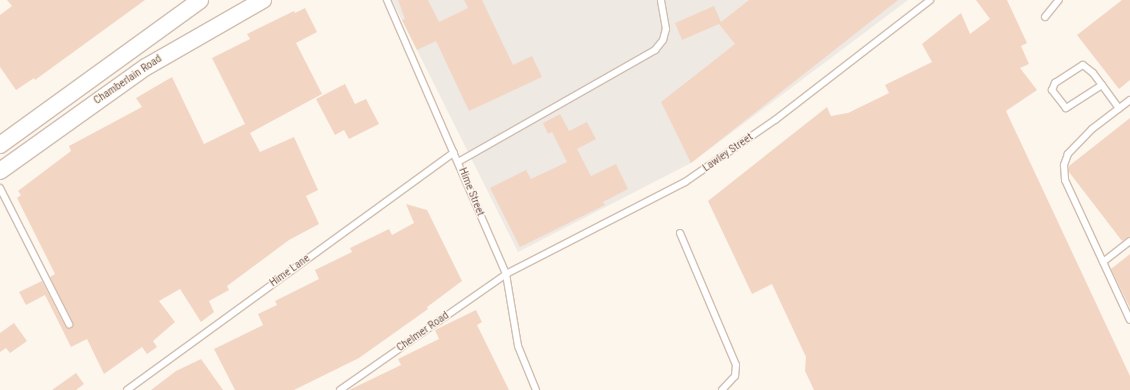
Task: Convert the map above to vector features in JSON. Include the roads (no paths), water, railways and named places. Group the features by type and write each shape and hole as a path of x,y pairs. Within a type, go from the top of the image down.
{"street":[{"name":"Chamberlain Road","path":"0,145 200,0"},
{"name":"Chamberlain Road","path":"0,171 104,95 187,41 263,0"},
{"path":"172,20 187,41"}],"lane":[{"name":"Hime Street","path":"387,0 506,274 518,346 536,390"},
{"path":"458,162 655,50 663,40 666,29 661,0"},
{"name":"Lawley Street","path":"506,274 686,182 775,120 930,0"},
{"path":"1045,17 1059,0"},
{"path":"1102,86 1066,108 1052,90 1055,83 1083,65 1102,86 1119,108"},
{"path":"1130,100 1076,144 1064,165 1065,180 1130,320"},
{"name":"Hime Lane","path":"127,390 454,152"},
{"path":"0,188 70,324"},
{"path":"680,233 736,365 735,376 722,390"},
{"path":"1103,262 1130,241"},
{"name":"Chelmer Road","path":"340,390 506,274"}]}
